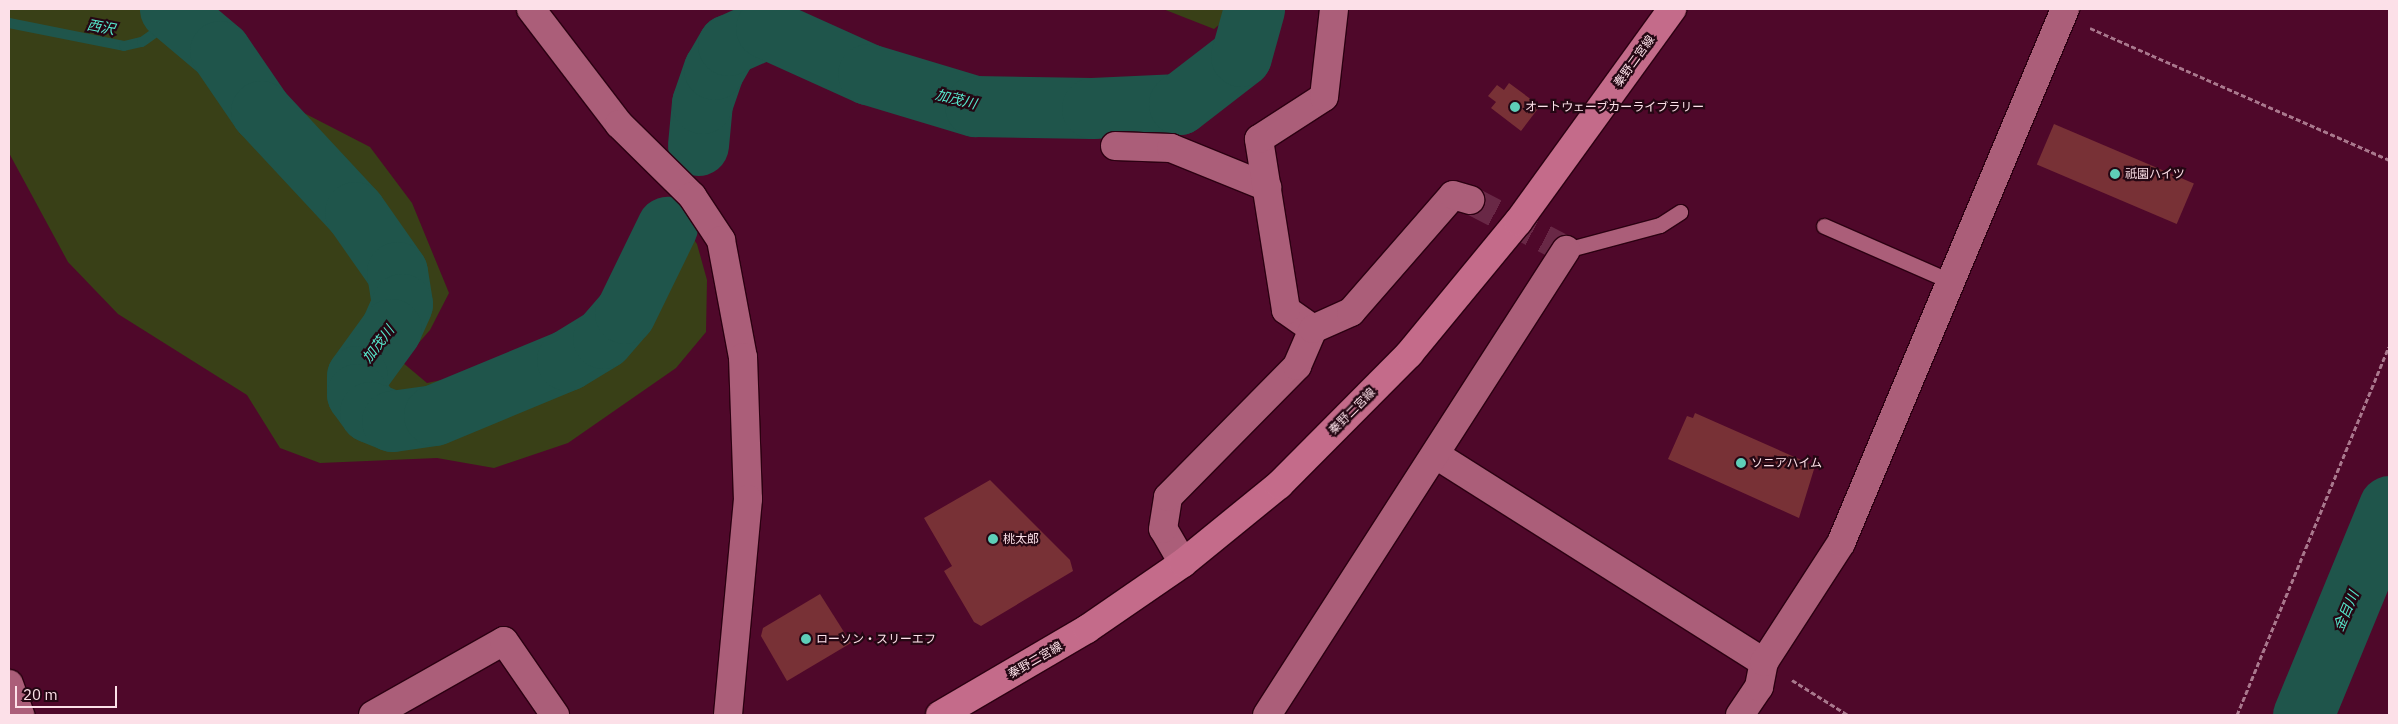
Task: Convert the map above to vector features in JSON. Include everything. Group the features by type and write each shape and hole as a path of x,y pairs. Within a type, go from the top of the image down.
{"main road":[{"name":"秦野二宮線","path":"940,715 1087,629 1183,564 1279,485 1409,354 1518,222 1672,9"}],"street":[{"path":"531,9 619,124 692,196 721,240 743,356 748,498 728,715"},
{"path":"1313,329 1286,310 1258,139 1324,96 1334,9"},
{"path":"1740,715 1759,687 1764,662 1840,543 1952,282 2057,11"},
{"path":"1115,146 1171,148 1267,187"},
{"path":"1183,564 1163,529 1168,497 1297,366 1313,329 1351,312 1453,195 1470,200"},
{"path":"1268,715 1566,250"},
{"path":"1436,455 1764,662"},
{"path":"373,715 504,641 555,715"},
{"path":"9,684 20,715"}],"lane":[{"path":"1566,250 1660,225 1680,212"},
{"path":"1824,226 1952,282"}],"path":[{"path":"2057,11 2389,160"},
{"path":"2236,715 2389,347"},
{"path":"1764,662 1848,715"}],"green space":[{"path":"9,9 189,9 190,26 237,48 252,75 304,113 370,147 412,203 449,293 430,330 402,362 427,383 548,358 584,337 627,281 638,232 653,212 679,218 697,244 707,280 706,332 676,368 568,443 494,468 437,458 320,463 280,448 247,395 118,314 68,262 9,153"},
{"path":"1163,9 1238,9 1214,29"}],"building":[{"name":"オートウェーブカーライブラリー","path":"1509,83 1540,106 1521,131 1491,108 1496,102 1488,96 1497,85 1504,90"},
{"name":"祇園ハイツ","path":"2054,124 2194,183 2177,224 2037,165"},
{"name":"ソニアハイム","path":"1695,413 1815,466 1799,518 1668,459 1687,416 1693,418"},
{"name":"桃太郎","path":"990,480 1070,560 1073,571 981,626 974,622 944,571 952,566 924,518"},
{"name":"ローソン・スリーエフ","path":"820,594 851,643 787,681 761,636 763,628"}],"waterway":[{"name":"加茂川","path":"170,9 220,51 261,111 355,212 397,272 402,304 391,329 357,376 357,394 370,412 392,421 434,415 567,360 603,338 625,313 667,227"},
{"name":"加茂川","path":"698,145 702,103 714,69 728,45 766,28 868,74 975,106 1092,108 1179,104 1241,56 1254,9"},
{"name":"西沢","path":"9,23 124,46 142,42 180,15"},
{"name":"金目川","path":"2303,715 2389,506"}],"tunnel":[{"path":"1470,200 1566,250"}],"place":[{"name":"オートウェーブカーライブラリー","path":"1515,107"},
{"name":"祇園ハイツ","path":"2115,174"},
{"name":"ソニアハイム","path":"1741,463"},
{"name":"桃太郎","path":"993,539"},
{"name":"ローソン・スリーエフ","path":"806,639"}]}
